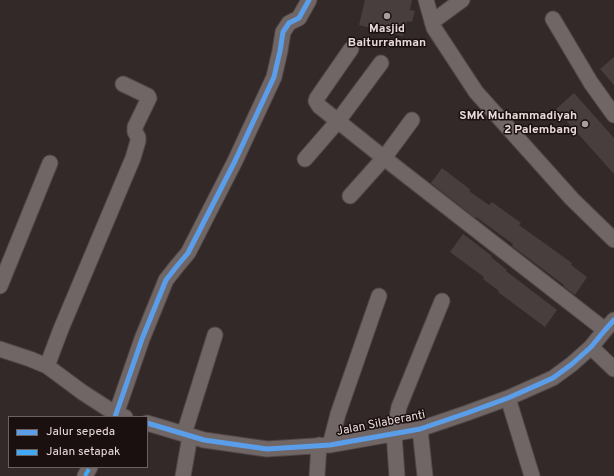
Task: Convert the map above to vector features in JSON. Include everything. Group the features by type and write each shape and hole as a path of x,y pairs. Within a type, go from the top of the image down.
{"street":[{"path":"1,351 30,359 47,366 82,392 119,416 142,339 166,280 188,253 235,161 274,78 284,32 289,23 299,18 309,0"},
{"path":"426,0 434,28 476,92 572,200 614,240"},
{"path":"432,22 462,0"},
{"path":"553,19 591,83 614,115"},
{"path":"351,49 317,98 316,101 319,106 384,158 609,325"},
{"path":"305,159 338,122 381,63"},
{"path":"47,366 133,158 138,141 135,127 149,98 148,96 123,84"},
{"path":"350,196 384,158 412,120"},
{"path":"0,286 50,163"},
{"path":"317,476 325,445 338,414 379,296"},
{"path":"397,476 394,433 399,407 442,301"},
{"name":"Jalan Silaberanti","path":"148,423 204,440 267,449 325,445 420,429 508,398 553,378 591,347 609,325"},
{"path":"183,476 187,435 215,335"},
{"path":"591,347 614,369"},
{"path":"508,398 532,476"},
{"path":"420,429 425,476"}],"building":[{"name":"Masjid Baiturrahman","path":"365,0 412,0 410,10 415,11 412,22 407,21 403,36 359,25"},
{"path":"614,57 614,85 600,69"},
{"name":"SMK Muhammadiyah 2 Palembang","path":"574,93 614,138 614,174 556,109"},
{"path":"442,168 471,190 469,191 489,205 492,202 521,223 519,225 572,263 571,265 587,277 575,295 512,246 513,244 476,217 475,218 431,183"},
{"path":"463,234 492,256 491,257 507,270 506,271 557,310 545,327 498,292 499,291 483,279 484,277 450,252"}],"marked path":[{"path":"85,476 89,468"}],"cycle path":[{"path":"115,416 142,339 166,280 188,253 235,161 274,77 283,32 289,23 299,18 309,0"},
{"path":"148,423 204,440 267,449 330,445 420,429 508,398 553,378 591,347 614,320"}],"place":[{"name":"Masjid Baiturrahman","path":"387,16"},
{"name":"SMK Muhammadiyah 2 Palembang","path":"585,124"}]}
